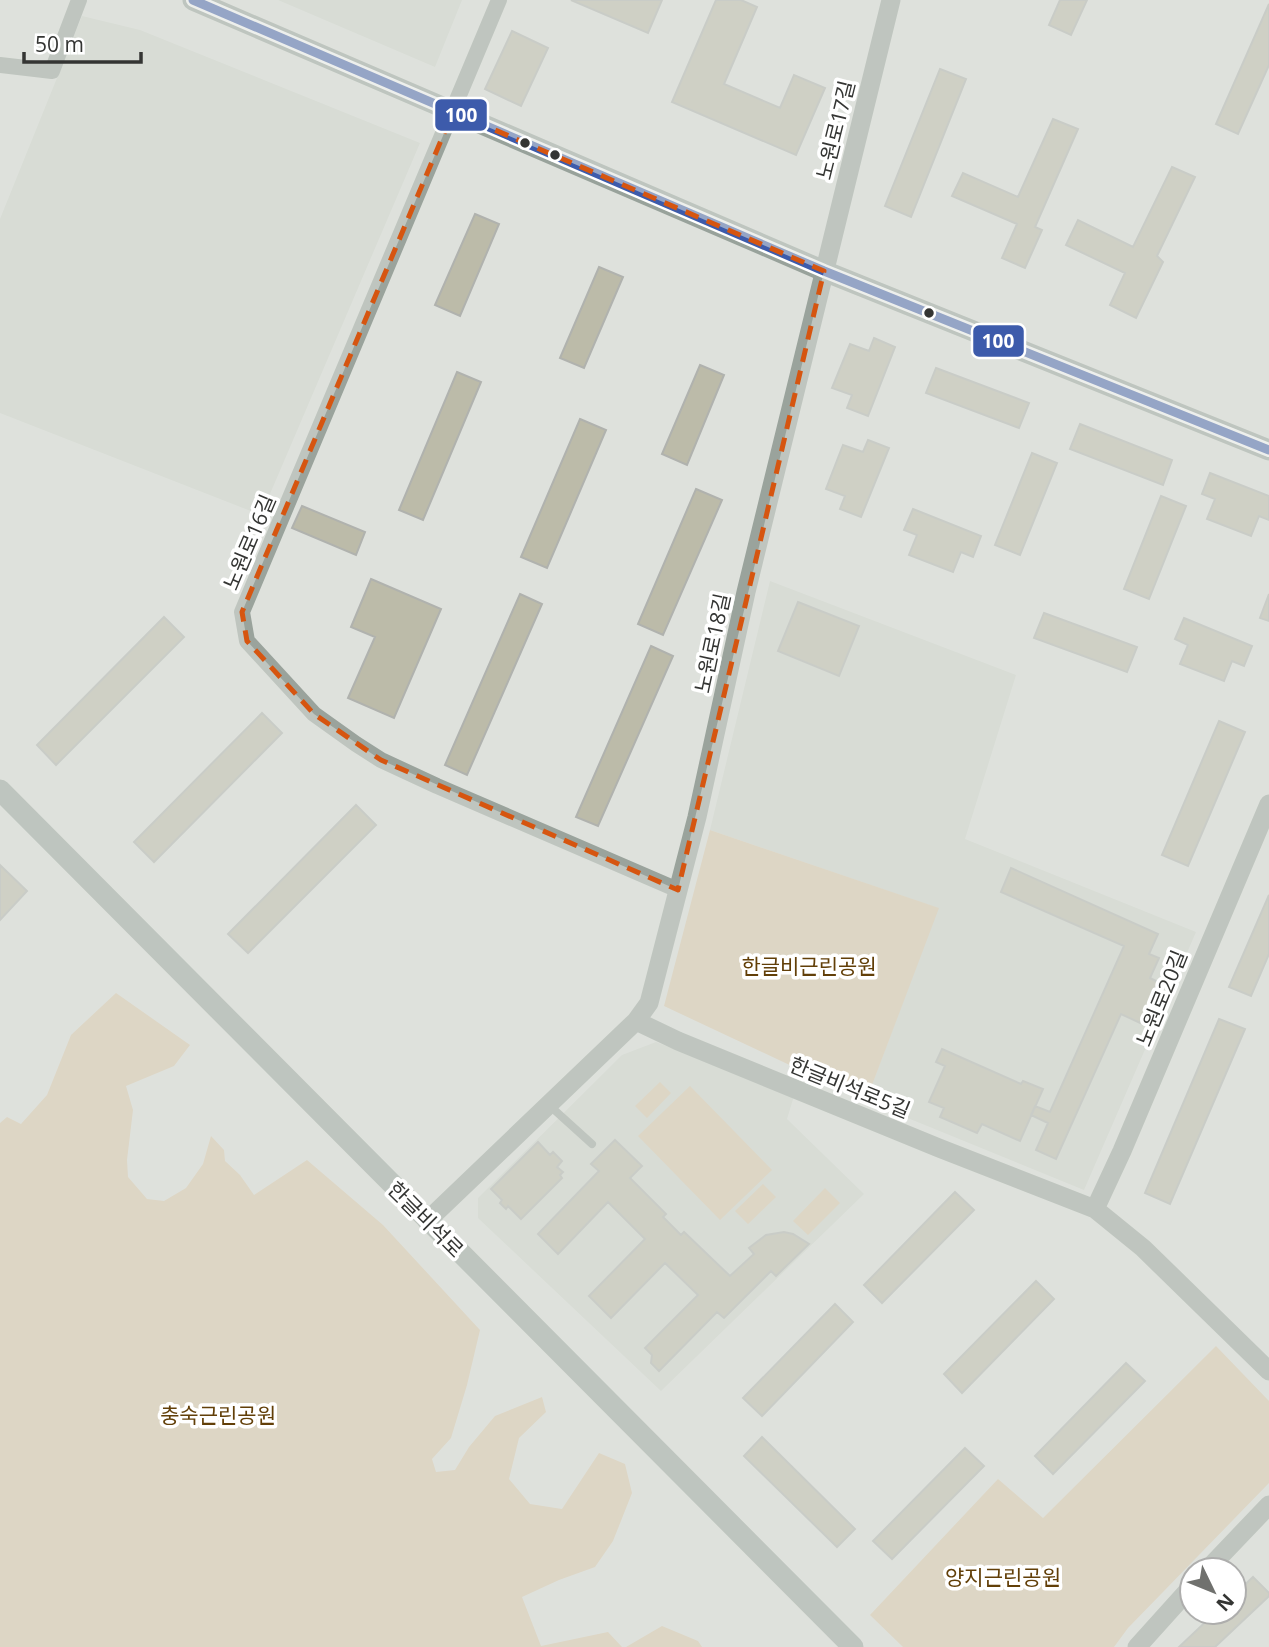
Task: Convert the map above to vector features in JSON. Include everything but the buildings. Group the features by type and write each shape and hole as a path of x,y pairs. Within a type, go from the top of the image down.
{"main road":[{"path":"193,0 824,271 1269,450"},
{"name":"한글비석로","path":"0,790 853,1647"}],"street":[{"path":"0,65 52,71 79,0"},
{"name":"노원로16길","path":"499,0 242,612 247,641 314,714 381,760 678,890"},
{"name":"노원로17길","path":"824,271 891,0"},
{"name":"노원로18길","path":"636,1021 649,1003 657,979 706,776 746,592 824,271"},
{"name":"노원로20길","path":"1096,1209 1269,804"},
{"path":"427,1220 636,1021"},
{"name":"한글비석로5길","path":"636,1021 877,1123 1096,1209 1143,1248 1269,1371"},
{"path":"1221,1556 1269,1505"},
{"path":"1137,1647 1178,1602"}],"lane":[{"path":"549,1104 592,1144"}],"highlighted area":[{"path":"453,112 824,271 678,890 381,760 314,714 247,641 242,612"}],"shaded area":[{"path":"278,0 462,0 435,67"},
{"path":"82,16 140,30 420,143 261,515 0,413 0,219"},
{"path":"770,581 1016,675 965,839 1196,932 1084,1190 866,1101 938,908 710,830"},
{"path":"656,1042 794,1096 787,1119 864,1194 661,1391 478,1218 478,1198 622,1055"}],"green space":[{"name":"한글비근린공원","path":"710,830 939,908 866,1101 664,1006"},
{"name":"충숙근린공원","path":"116,993 190,1045 174,1066 126,1086 133,1110 127,1160 128,1177 147,1199 164,1201 186,1188 203,1164 211,1136 224,1150 225,1161 240,1175 254,1195 307,1160 383,1225 480,1330 451,1438 432,1459 436,1472 455,1470 469,1447 495,1416 542,1397 546,1412 519,1438 509,1479 530,1504 562,1509 599,1453 625,1464 632,1493 613,1541 595,1567 522,1597 541,1646 608,1632 622,1647 0,1647 0,1123 7,1117 21,1124 47,1095 71,1035"},
{"path":"660,1082 671,1093 647,1118 635,1106"},
{"path":"690,1086 772,1170 720,1220 638,1136"},
{"path":"763,1184 776,1197 748,1224 735,1211"},
{"path":"825,1188 840,1203 808,1235 793,1221"},
{"name":"양지근린공원","path":"1216,1346 1269,1401 1269,1483 1198,1556 1178,1556 1178,1577 1128,1628 1114,1647 903,1647 870,1615 998,1479 1043,1518"},
{"path":"662,1626 698,1641 702,1647 626,1647"}],"transit line":[{"name":"100","path":"193,0 824,271 1269,450"}]}
